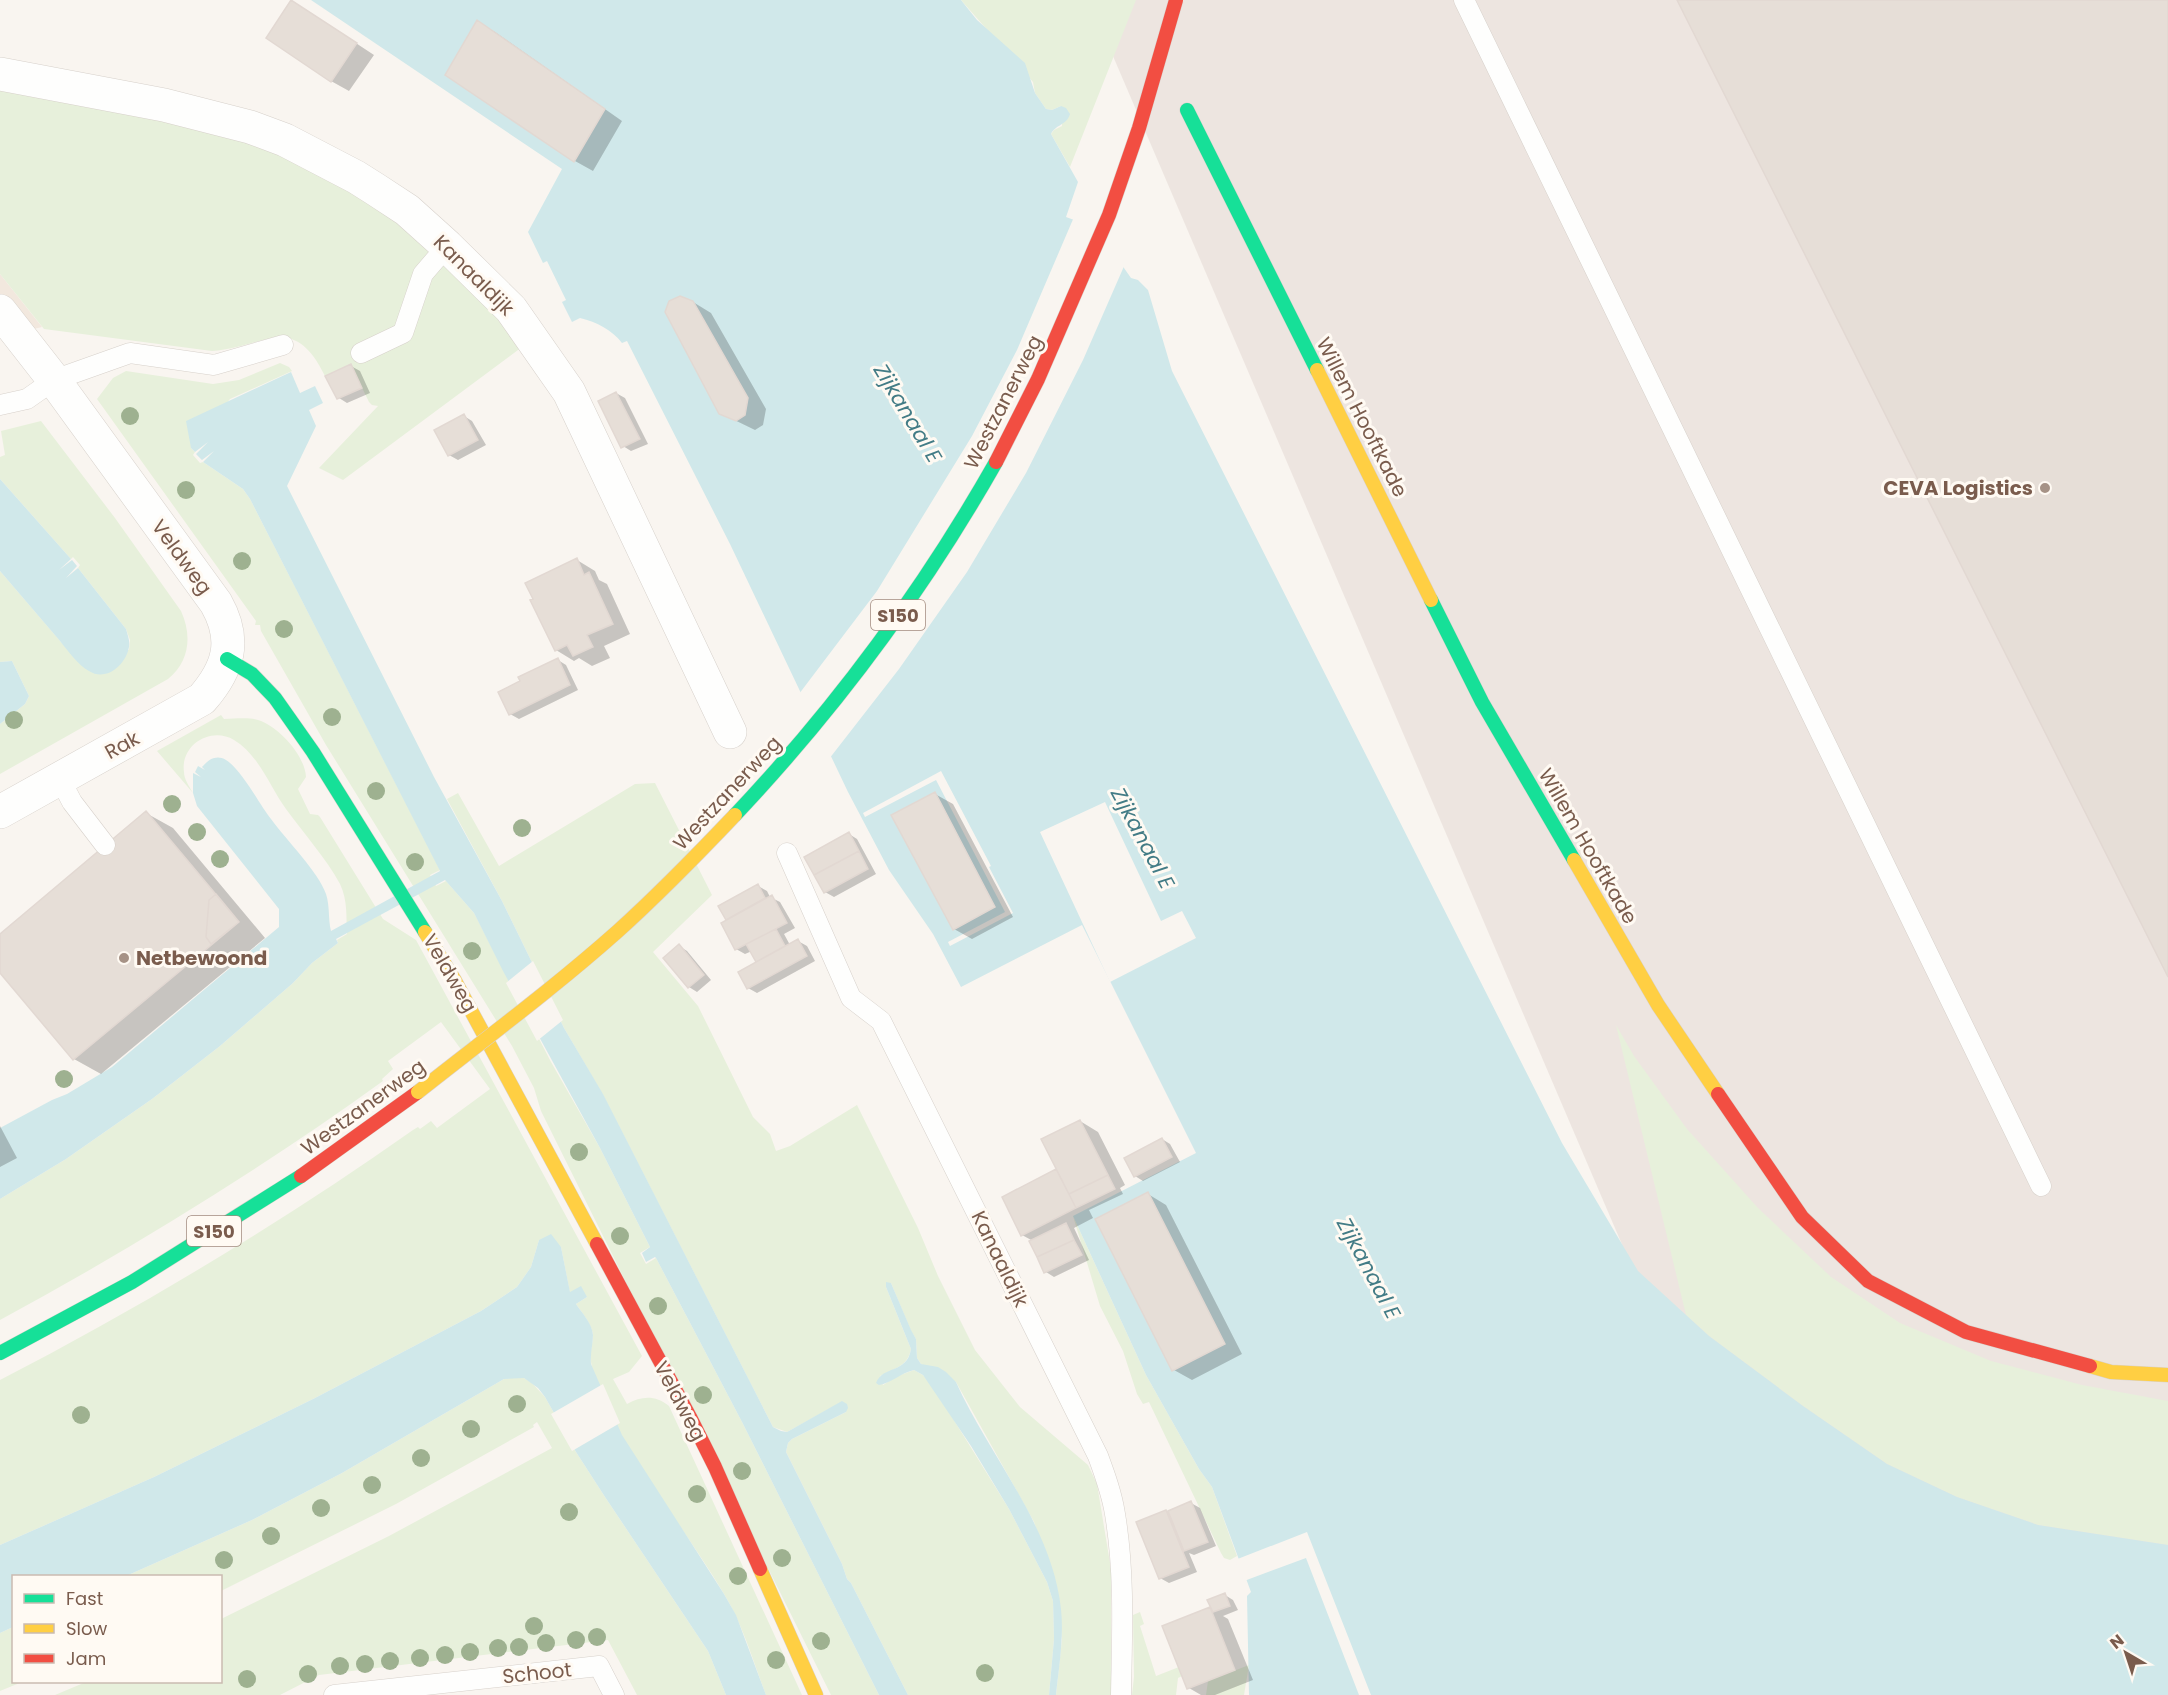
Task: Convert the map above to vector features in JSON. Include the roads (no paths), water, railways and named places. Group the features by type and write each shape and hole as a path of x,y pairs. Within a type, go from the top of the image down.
{"street":[{"name":"Westzanerweg","path":"0,1353 132,1282 286,1187 418,1092 581,964 697,855 796,747 896,619 990,473 1024,407 1068,312 1124,172 1148,104 1176,0"},
{"name":"Kanaaldijk","path":"0,74 164,105 250,127 285,140 375,189 406,210 447,246 511,309 569,392 730,732"},
{"name":"Willem Hooftkade","path":"1187,110 1482,702 1658,1005 1802,1217 1868,1281 1966,1332 2111,1372 2168,1375"},
{"name":"Veldweg","path":"0,310 54,380 216,603 224,618 228,634 227,659 252,674 282,707 326,771 455,981 690,1417 720,1478 816,1695"},
{"name":"Rak","path":"0,812 202,699 214,685 227,659"}],"lane":[{"path":"1464,0 2041,1186"},
{"path":"361,353 403,333 423,274 447,246"},
{"path":"0,405 27,399 54,380 130,353 214,365 283,345"},
{"path":"60,779 72,802 105,845"},
{"name":"Kanaaldijk","path":"787,853 851,998 881,1021 1098,1456 1115,1512 1121,1569 1123,1621 1120,1695"},
{"name":"Schoot","path":"334,1695 599,1666 615,1695"}],"water":[{"name":"Zijkanaal E","path":"311,0 961,0 977,20 1025,63 1035,93 1046,109 1052,110 1061,106 1066,108 1070,114 1051,134 1078,182 1066,217 1096,228 1131,278 1138,280 1148,290 1172,371 1562,1143 1638,1271 1709,1336 1803,1406 1887,1464 1957,1497 2038,1525 2168,1545 2168,1695 1249,1695 1247,1596 1251,1592 1212,1487 1199,1469 1146,1375 1073,1216 1196,1153 1082,925 961,987 933,934 889,870 848,792 730,544 627,341 622,343 609,330 592,322 580,318 572,322 562,302 566,300 547,261 543,263 528,232 562,169"},
{"path":"291,372 300,393 315,386 323,403 309,410 316,426 287,486 434,777 502,901 564,1028 603,1094 773,1427 787,1432 842,1401 847,1404 846,1412 792,1439 788,1443 786,1452 842,1564 847,1579 908,1695 879,1695 742,1422 656,1258 646,1262 642,1253 650,1247 600,1148 503,971 474,913 445,880 336,939 338,943 312,963 293,983 220,1046 152,1099 66,1159 0,1199 0,1128 67,1094 112,1067 279,927 279,909 197,806 193,793 193,773 201,777 195,772 198,766 205,770 202,767 207,762 219,758 226,760 238,771 271,819 322,885 327,899 331,931 440,871 250,499 243,489 203,462 214,451 202,460 196,454 208,442 195,452 191,448 186,421"},
{"path":"0,479 71,559 59,570 72,560 77,566 66,578 78,568 126,629 129,643 127,654 114,670 95,674 81,665 0,571"},
{"path":"12,661 29,696 25,704 0,724 0,662"},
{"path":"551,1234 561,1247 570,1292 581,1286 587,1297 576,1304 591,1326 593,1335 591,1364 622,1435 736,1615 766,1695 726,1695 708,1651 576,1452 545,1397 538,1388 524,1378 504,1379 342,1473 252,1520 128,1575 12,1575 12,1627 0,1633 0,1545 154,1477 315,1398 481,1311 517,1287 531,1267 539,1240"},
{"path":"886,1282 891,1283 916,1339 917,1358 921,1364 938,1367 956,1382 1033,1520 1045,1549 1055,1578 1062,1620 1056,1695 1049,1695 1054,1639 1053,1601 1047,1582 1009,1509 971,1446 923,1375 914,1370 883,1384 876,1383 879,1377 905,1362 911,1349"}],"place":[{"name":"CEVA Logistics","path":"2045,488"},
{"name":"Netbewoond","path":"124,958"}]}
